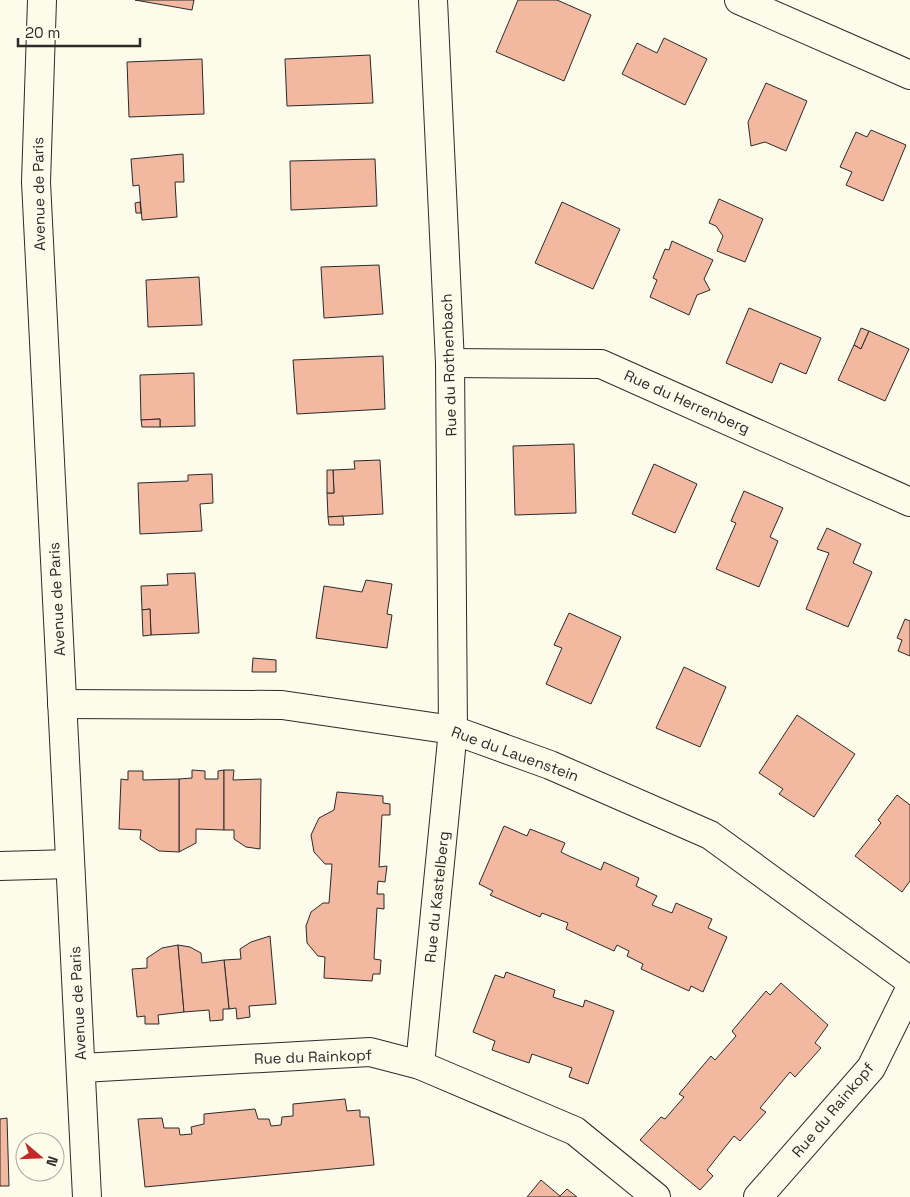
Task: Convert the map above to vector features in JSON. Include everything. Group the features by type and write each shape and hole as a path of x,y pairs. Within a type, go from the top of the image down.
{"street":[{"name":"Avenue de Paris","path":"42,0 36,182 87,1197"},
{"name":"Rue du Rothenbach","path":"433,0 450,363 453,730"},
{"path":"739,0 910,75"},
{"name":"Rue du Herrenberg","path":"450,363 601,364 910,502"},
{"name":"Rue du Lauenstein","path":"62,704 282,705 453,730 550,765 710,835 910,981"},
{"name":"Rue du Kastelberg","path":"420,1065 453,730"},
{"path":"0,866 70,864"},
{"name":"Rue du Rainkopf","path":"758,1197 871,1068 910,989"},
{"name":"Rue du Rainkopf","path":"82,1068 370,1052 420,1065 575,1132 656,1197"}],"building":[{"path":"135,0 194,0 192,10"},
{"path":"518,0 557,0 591,15 564,81 496,52"},
{"path":"664,38 707,59 685,105 622,74 637,43 657,53"},
{"path":"370,55 373,103 287,106 285,59"},
{"path":"202,59 204,114 129,117 127,62"},
{"path":"766,83 807,101 786,151 765,142 751,146 748,122"},
{"path":"871,130 906,145 883,201 846,185 852,172 840,167 856,132 867,137"},
{"path":"183,154 184,182 175,182 177,217 142,220 139,185 133,186 131,159"},
{"path":"375,159 377,206 291,210 290,161"},
{"path":"719,199 763,219 745,262 717,251 723,236 716,226 709,223"},
{"path":"140,202 141,213 136,213 135,203"},
{"path":"562,202 620,229 593,289 535,263"},
{"path":"672,241 713,260 704,279 710,290 697,295 689,315 650,297 657,280 653,278 665,249 669,250"},
{"path":"379,265 383,314 324,318 321,267"},
{"path":"199,277 202,325 148,327 146,280"},
{"path":"749,308 821,338 806,374 780,363 772,383 726,363"},
{"path":"861,328 869,331 861,349 854,345"},
{"path":"869,331 909,349 885,401 838,380 854,345 861,349"},
{"path":"383,356 385,409 297,414 293,360"},
{"path":"194,373 195,426 160,427 160,419 141,420 140,375"},
{"path":"160,419 160,427 142,427 141,420"},
{"path":"574,444 576,513 515,515 513,446"},
{"path":"380,460 383,514 328,517 327,493 334,493 333,470 355,469 354,461"},
{"path":"654,464 697,484 675,533 632,514"},
{"path":"327,470 333,470 334,493 327,493"},
{"path":"212,474 213,503 200,504 202,531 140,534 138,483 188,481 188,475"},
{"path":"744,491 783,508 770,537 778,541 759,587 716,569 736,523 731,521"},
{"path":"343,516 344,525 329,525 328,517"},
{"path":"827,528 861,544 853,563 872,572 848,627 806,609 829,553 817,549"},
{"path":"195,573 199,633 151,635 150,609 142,610 141,586 168,585 167,574"},
{"path":"366,580 392,584 387,614 392,615 387,648 316,638 324,586 362,592"},
{"path":"150,609 151,635 143,636 142,610"},
{"path":"569,613 621,637 591,704 546,684 562,648 554,645"},
{"path":"905,619 910,621 910,656 898,651 902,640 897,638"},
{"path":"253,658 276,660 276,672 252,672"},
{"path":"684,667 726,687 700,747 656,728"},
{"path":"797,715 855,754 814,817 779,794 783,789 759,773"},
{"path":"192,770 205,771 205,779 218,779 218,771 224,770 224,830 196,829 196,843 179,852 179,779 192,778"},
{"path":"224,770 234,770 233,780 261,779 260,849 246,847 234,839 234,830 224,830"},
{"path":"128,771 143,771 143,780 179,779 179,852 159,851 140,839 141,830 119,829 121,779 128,780"},
{"path":"337,792 383,796 383,803 390,804 390,815 382,815 379,867 387,866 385,882 378,881 377,894 384,894 384,909 377,908 374,959 381,960 380,974 373,974 372,981 324,978 325,957 318,956 307,943 306,926 311,912 323,903 329,903 332,864 325,864 314,852 311,835 319,818 334,810"},
{"path":"897,795 910,805 910,881 902,892 855,856 881,823 878,820"},
{"path":"504,826 527,836 530,829 565,843 561,852 569,856 601,870 604,862 639,878 636,886 657,896 652,905 672,913 676,903 712,919 708,928 727,937 703,992 691,986 689,991 641,969 643,964 627,956 629,951 617,945 614,951 566,929 568,923 542,913 540,917 490,895 493,891 479,884"},
{"path":"270,936 276,1004 249,1006 250,1017 237,1019 236,1008 229,1009 224,960 241,959 240,949 251,942"},
{"path":"178,945 184,1012 158,1015 159,1024 145,1024 145,1016 137,1017 132,969 147,968 147,958 162,948"},
{"path":"178,945 190,947 201,953 202,963 224,960 229,1009 223,1009 223,1020 210,1021 209,1010 184,1012"},
{"path":"506,972 555,990 553,997 583,1007 585,1000 614,1011 588,1084 569,1077 572,1068 532,1054 529,1063 492,1050 495,1041 473,1032 495,975 504,978"},
{"path":"781,983 828,1025 815,1043 821,1048 795,1077 790,1072 760,1108 766,1112 740,1141 734,1136 707,1170 713,1176 700,1190 640,1140 661,1117 665,1119 684,1097 679,1094 711,1056 715,1060 736,1036 732,1031 766,991 770,995"},
{"path":"345,1099 347,1111 360,1110 360,1117 369,1117 374,1165 145,1187 138,1119 162,1118 164,1128 179,1128 180,1135 192,1134 191,1127 204,1124 204,1114 255,1109 258,1119 269,1119 271,1126 281,1125 282,1117 293,1116 293,1104"},
{"path":"7,1118 9,1186 0,1186 0,1119"},
{"path":"541,1180 560,1196 567,1189 577,1197 527,1197"}]}
